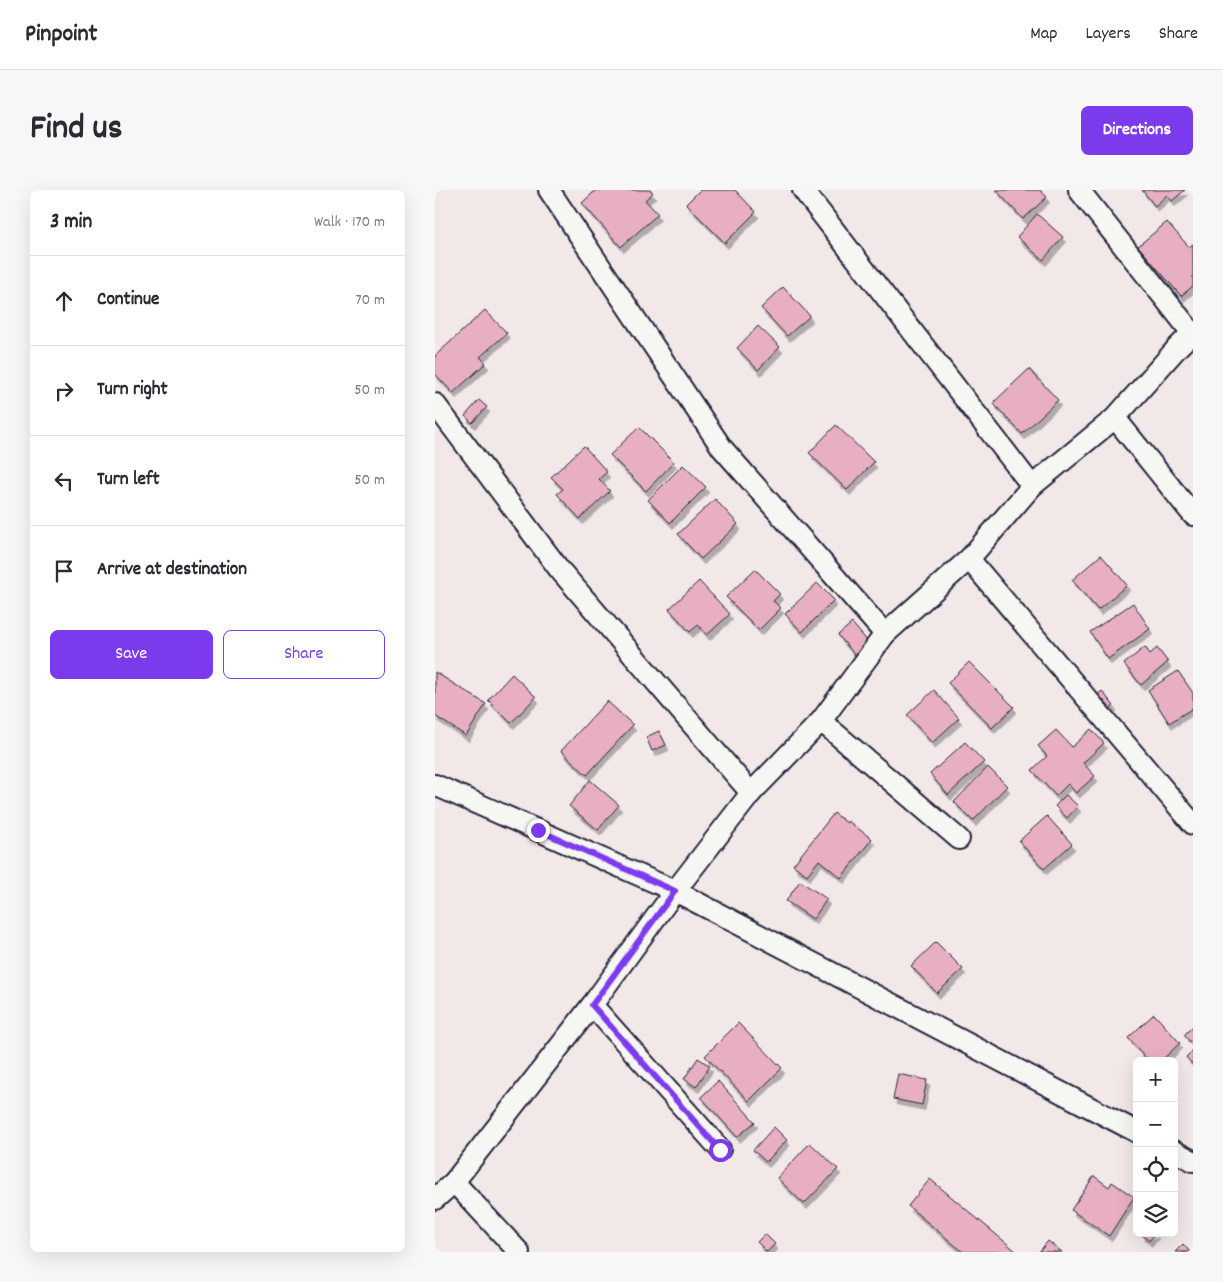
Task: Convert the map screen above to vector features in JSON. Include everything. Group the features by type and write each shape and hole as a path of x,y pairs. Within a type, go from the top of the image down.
{"street":[{"path":"549,190 722,448 885,634"},
{"path":"803,190 1032,486"},
{"path":"435,1198 454,1182 592,1005 675,891 751,793 821,721 885,634 969,559 1032,486 1115,418 1193,333 1079,190"},
{"path":"435,404 559,569 751,793"},
{"path":"1115,418 1193,515"},
{"path":"969,559 1193,824"},
{"path":"821,721 959,839"},
{"path":"435,785 675,891 1133,1130"},
{"path":"592,1005 720,1150"},
{"path":"1178,1153 1193,1161"},
{"path":"454,1182 519,1252"}],"building":[{"path":"596,190 650,190 653,193 645,200 658,214 621,247 582,203"},
{"path":"700,190 735,190 756,212 725,243 686,204"},
{"path":"996,190 1040,190 1047,197 1023,219"},
{"path":"1142,190 1185,190 1172,201 1167,195 1155,206"},
{"path":"1037,214 1063,237 1043,260 1017,237"},
{"path":"1167,222 1189,247 1193,244 1193,286 1181,296 1138,246"},
{"path":"783,287 810,316 787,336 761,308"},
{"path":"485,310 507,333 480,357 486,363 453,393 435,374 435,356"},
{"path":"758,326 780,347 758,370 737,348"},
{"path":"1029,369 1058,400 1022,434 993,403"},
{"path":"479,400 487,407 472,423 465,416"},
{"path":"836,425 874,462 847,490 809,453"},
{"path":"639,427 674,462 646,491 610,455"},
{"path":"584,446 607,472 599,479 610,491 580,519 557,494 563,489 551,477"},
{"path":"683,465 706,487 670,523 648,500"},
{"path":"715,499 738,524 701,559 678,534"},
{"path":"1101,555 1127,585 1098,610 1072,580"},
{"path":"755,569 780,594 773,601 781,608 759,630 726,597"},
{"path":"699,581 730,614 707,635 698,625 690,632 669,609"},
{"path":"817,583 834,600 802,632 785,614"},
{"path":"1133,603 1150,629 1108,659 1090,632"},
{"path":"852,623 869,643 855,655 838,635"},
{"path":"1145,647 1150,654 1157,648 1168,662 1141,685 1124,664"},
{"path":"969,662 1014,707 992,728 948,683"},
{"path":"1178,671 1193,693 1193,708 1169,723 1148,690"},
{"path":"435,672 486,704 466,736 435,716"},
{"path":"512,674 536,697 511,723 488,700"},
{"path":"934,690 959,718 932,743 907,715"},
{"path":"1102,691 1114,706 1107,712 1095,697"},
{"path":"607,701 633,725 587,775 561,751"},
{"path":"1091,729 1104,743 1083,763 1095,776 1076,793 1068,784 1056,796 1032,770 1047,756 1038,746 1056,730 1072,747"},
{"path":"659,731 666,745 652,751 646,737"},
{"path":"965,742 984,762 948,795 930,774"},
{"path":"988,767 1007,786 973,821 954,802"},
{"path":"590,780 619,805 598,830 569,806"},
{"path":"1066,795 1078,806 1067,818 1055,806"},
{"path":"834,813 872,839 841,878 819,860 807,875 793,865"},
{"path":"1047,816 1072,844 1044,869 1019,841"},
{"path":"800,881 827,899 813,919 786,901"},
{"path":"936,942 963,969 937,993 911,966"},
{"path":"1154,1014 1180,1043 1165,1057 1145,1057 1128,1038"},
{"path":"738,1023 782,1068 749,1101 705,1056"},
{"path":"1193,1026 1193,1043 1192,1044 1184,1035"},
{"path":"1193,1050 1193,1065 1186,1057"},
{"path":"698,1058 710,1066 696,1087 684,1079"},
{"path":"898,1074 927,1080 922,1105 893,1099"},
{"path":"718,1081 755,1122 737,1137 701,1097"},
{"path":"774,1127 787,1140 766,1162 753,1150"},
{"path":"810,1143 838,1169 804,1204 777,1178"},
{"path":"1094,1176 1109,1187 1112,1182 1133,1196 1109,1236 1071,1210"},
{"path":"930,1179 1017,1252 963,1252 908,1206"},
{"path":"765,1234 775,1244 767,1252 757,1242"},
{"path":"1144,1237 1152,1237 1149,1241"},
{"path":"1048,1241 1062,1252 1039,1252"},
{"path":"1183,1244 1190,1252 1175,1252"}],"route":[{"path":"538,830 675,891 592,1005 720,1150"}]}
